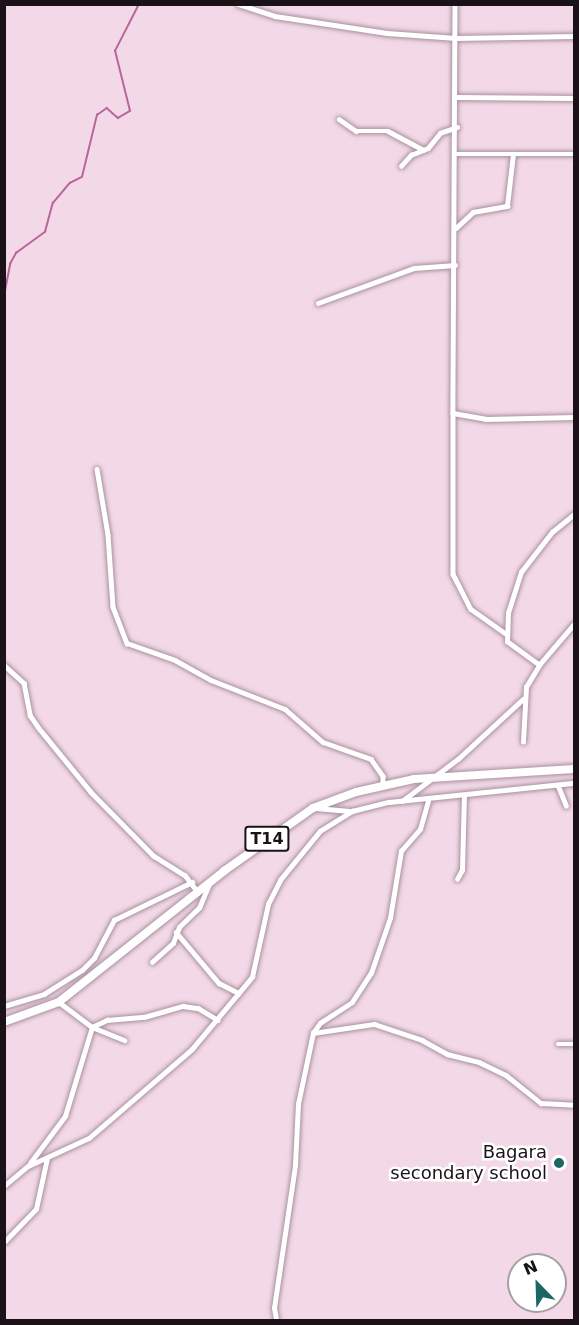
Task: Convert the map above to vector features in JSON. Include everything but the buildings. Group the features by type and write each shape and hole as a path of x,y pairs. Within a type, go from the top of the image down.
{"highway":[{"name":"T14","path":"4,1022 59,1002 210,882 313,808 383,785 433,776 574,769"}],"street":[{"path":"238,4 275,16 341,28 456,38 574,36"},
{"path":"455,4 457,154 453,574 471,609 505,633"},
{"path":"456,97 574,98"},
{"path":"339,119 357,131 388,131 423,150"},
{"path":"401,166 407,158 423,150 440,133 457,127"},
{"path":"457,154 574,154"},
{"path":"456,228 473,212 507,206 513,154"},
{"path":"318,303 414,268 455,265"},
{"path":"453,413 486,419 574,417"},
{"path":"97,469 108,535 113,607 127,643 176,660 210,680 285,709 323,742 371,759 380,768 383,785"},
{"path":"538,665 507,642 505,633 521,572 552,532 574,514"},
{"path":"523,742 523,699 538,665 574,624"},
{"path":"4,665 24,683 34,721 91,792 154,856 192,882 198,892"},
{"path":"402,801 523,699"},
{"path":"313,808 352,811 402,801 428,801 568,784 574,781"},
{"path":"558,785 566,805"},
{"path":"457,879 462,870 464,796"},
{"path":"276,1320 274,1308 295,1165 298,1104 313,1033 320,1023 352,1002 371,974 390,918 400,851 420,829 428,801"},
{"path":"28,1166 102,1129 171,1070 218,1020 256,969 268,904 280,880 320,831 352,811"},
{"path":"4,1006 44,994 82,970 94,958 114,920 192,882"},
{"path":"152,962 173,943 176,932 199,908 210,882"},
{"path":"176,932 219,983 239,993"},
{"path":"59,1002 92,1027 124,1040"},
{"path":"4,1186 28,1166 65,1116 92,1027 108,1020 144,1017 183,1006 198,1008 218,1020"},
{"path":"313,1033 374,1024 422,1040 447,1054 479,1062 506,1075 541,1103 574,1106"},
{"path":"558,1044 574,1044"},
{"path":"4,1242 36,1209 46,1158"}],"waterway":[{"path":"4,296 10,264 16,253 45,232 53,203 70,183 82,177 97,115 107,108 118,118 130,111 115,51 139,4"}],"place":[{"name":"Bagara secondary school","path":"559,1163"}]}
